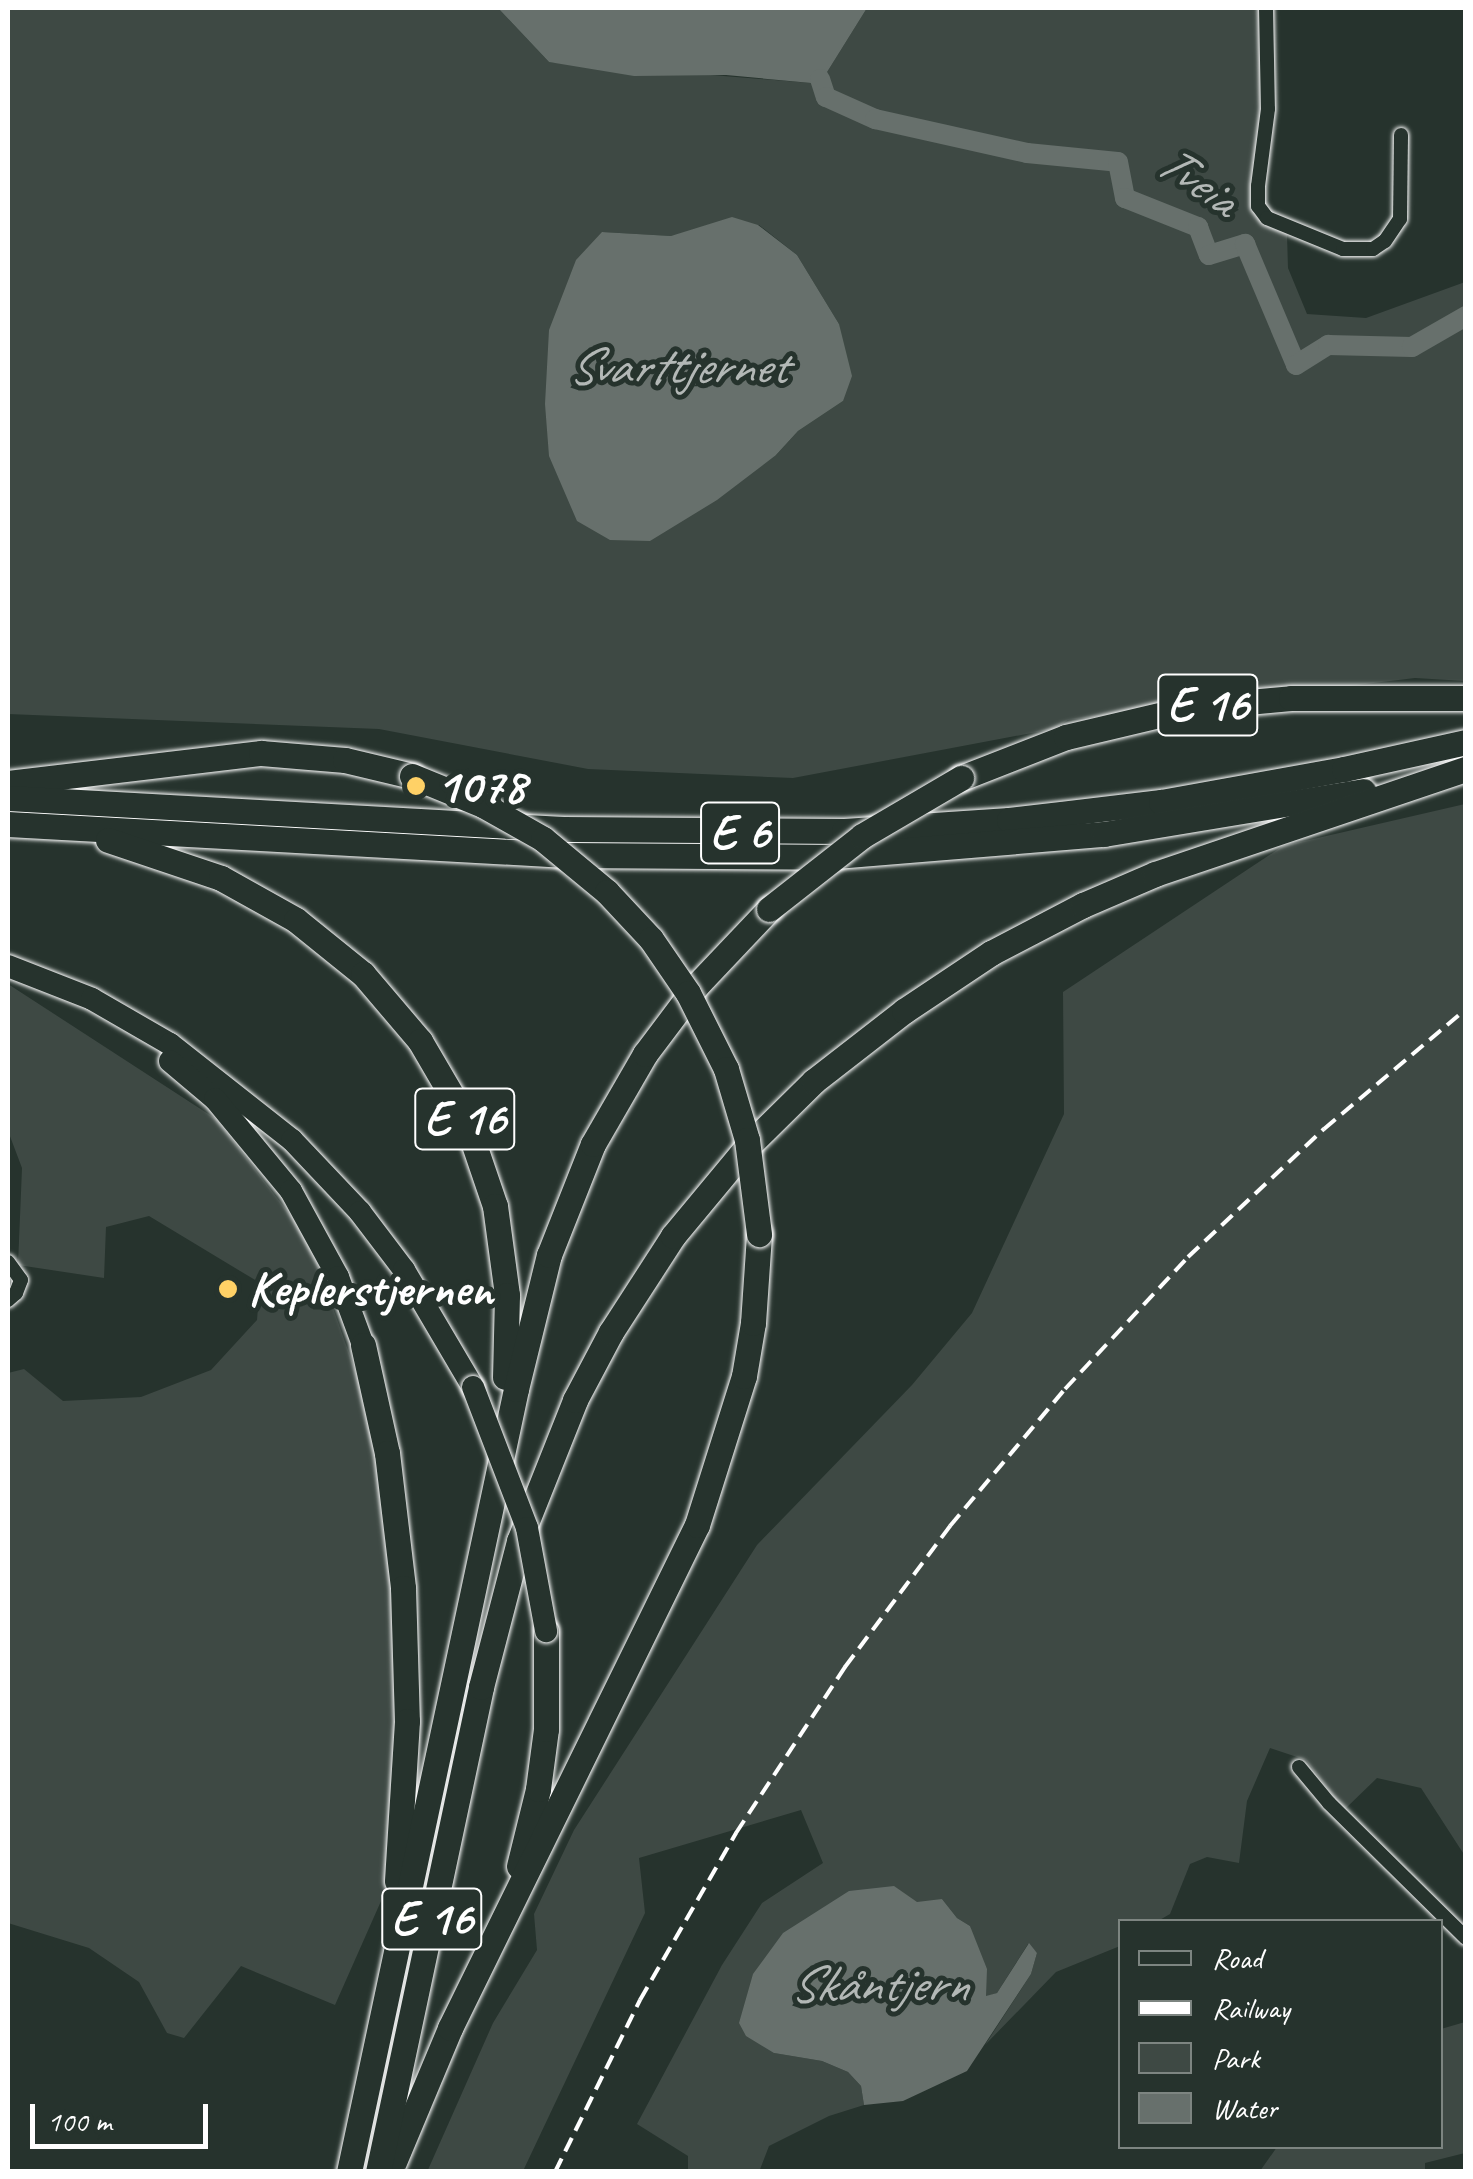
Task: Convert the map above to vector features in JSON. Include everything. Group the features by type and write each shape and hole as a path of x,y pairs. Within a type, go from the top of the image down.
{"highway":[{"name":"E 16","path":"349,2172 494,1492 549,1255 593,1144 645,1054 678,1008 769,909 862,836 961,778 1066,736 1193,707 1292,698 1466,698"},
{"name":"E 6","path":"8,798 563,829 844,831 1008,820 1160,802 1329,772 1466,742"},
{"name":"E 16","path":"8,783 261,754 326,758 412,776 482,804 558,850 623,907 665,958 698,1010 726,1069 747,1140 759,1234 753,1324 744,1376 712,1484 668,1590 432,2064 390,2172"},
{"name":"E 16","path":"378,2172 481,1687 525,1524 560,1432 598,1356 650,1269 696,1207 747,1147 814,1081 904,1010 991,953 1083,905 1155,874 1466,768"},
{"name":"E 6","path":"8,824 566,854 823,856 1010,844 1163,826 1346,795 1466,768"},
{"name":"E 16","path":"45,826 173,860 271,904 352,964 420,1040 452,1092 477,1148 495,1206 505,1263 507,1354 493,1452 494,1492"},
{"name":"E 16","path":"15,968 92,1000 170,1044 292,1140 382,1239 438,1321 473,1386 527,1528 546,1631 543,1758 505,1919"},
{"name":"E 16","path":"15,968 139,1037 192,1078 239,1124 276,1169 316,1233 363,1346 393,1494 407,1680 398,1871 364,2052 369,2077"}],"street":[{"path":"1266,8 1268,109 1258,206 1267,218 1344,250 1372,249 1385,241 1400,219 1401,135"},
{"path":"8,1262 16,1267 20,1280 16,1294 8,1300"},
{"path":"1299,1767 1329,1803 1466,1938"}],"green space":[{"path":"8,8 498,8 549,62 811,83 824,77 867,8 1270,8 1274,46 1262,135 1266,204 1287,234 1288,268 1307,314 1366,318 1465,282 1465,681 1415,678 1068,720 1053,729 793,778 588,769 379,729 8,714","holes":["759,225 797,255 839,324 843,401 798,431 776,455 602,232 671,236"]},
{"path":"1465,804 1465,1856 1421,1788 1377,1778 1344,1810 1306,1760 1270,1748 1247,1801 1239,1863 1207,1857 1190,1864 1170,1914 1161,1919 1118,1919 1118,1947 1056,1972 985,2045 1031,1974 1037,1953 1028,1944 997,1993 986,1997 970,1926 957,1918 942,1899 774,2053 822,2061 848,2072 861,2086 864,2105 829,2116 769,2146 759,2172 688,2171 688,2156 637,2124 722,1965 762,1903 823,1863 801,1810 639,1858 645,1913 523,2171 427,2172 493,2023 537,1950 534,1914 574,1830 757,1545 912,1385 972,1313 1064,1114 1063,992 1283,846"},
{"path":"8,984 216,1119 308,1238 374,1423 401,1652 393,1874 335,2005 241,1966 184,2038 167,2033 139,1982 89,1948 8,1923 8,1373 24,1369 63,1401 141,1397 211,1370 257,1320 260,1283 149,1216 106,1227 104,1278 18,1265 22,1168 8,1131"},
{"path":"1465,2022 1465,2153 1425,2163 1425,2171 1260,2171 1276,2149 1443,2149 1443,2028"}],"water":[{"path":"498,8 867,8 824,77 811,83 726,75 634,76 549,62"},
{"name":"Svarttjernet","path":"732,217 758,225 797,255 839,324 852,376 843,401 798,431 776,455 717,500 650,541 610,540 577,521 549,456 545,404 549,330 576,260 602,232 671,236"},
{"name":"Skåntjern","path":"894,1886 917,1902 942,1899 957,1918 970,1926 987,1969 986,1996 997,1993 1029,1943 1037,1953 1031,1974 967,2071 903,2101 864,2105 861,2086 848,2072 822,2061 774,2053 746,2036 739,2023 753,1974 783,1933 849,1891"}],"waterway":[{"name":"Tveia","path":"820,79 826,97 875,119 1027,153 1118,162 1125,198 1198,227 1209,255 1245,244 1296,365 1328,345 1412,347 1466,316"}],"railway":[{"path":"555,2172 640,2000 736,1833 845,1667 950,1526 1065,1389 1188,1257 1324,1129 1466,1009"}],"place":[{"name":"1078","path":"416,786"},
{"name":"Keplerstjernen","path":"228,1289"}]}
